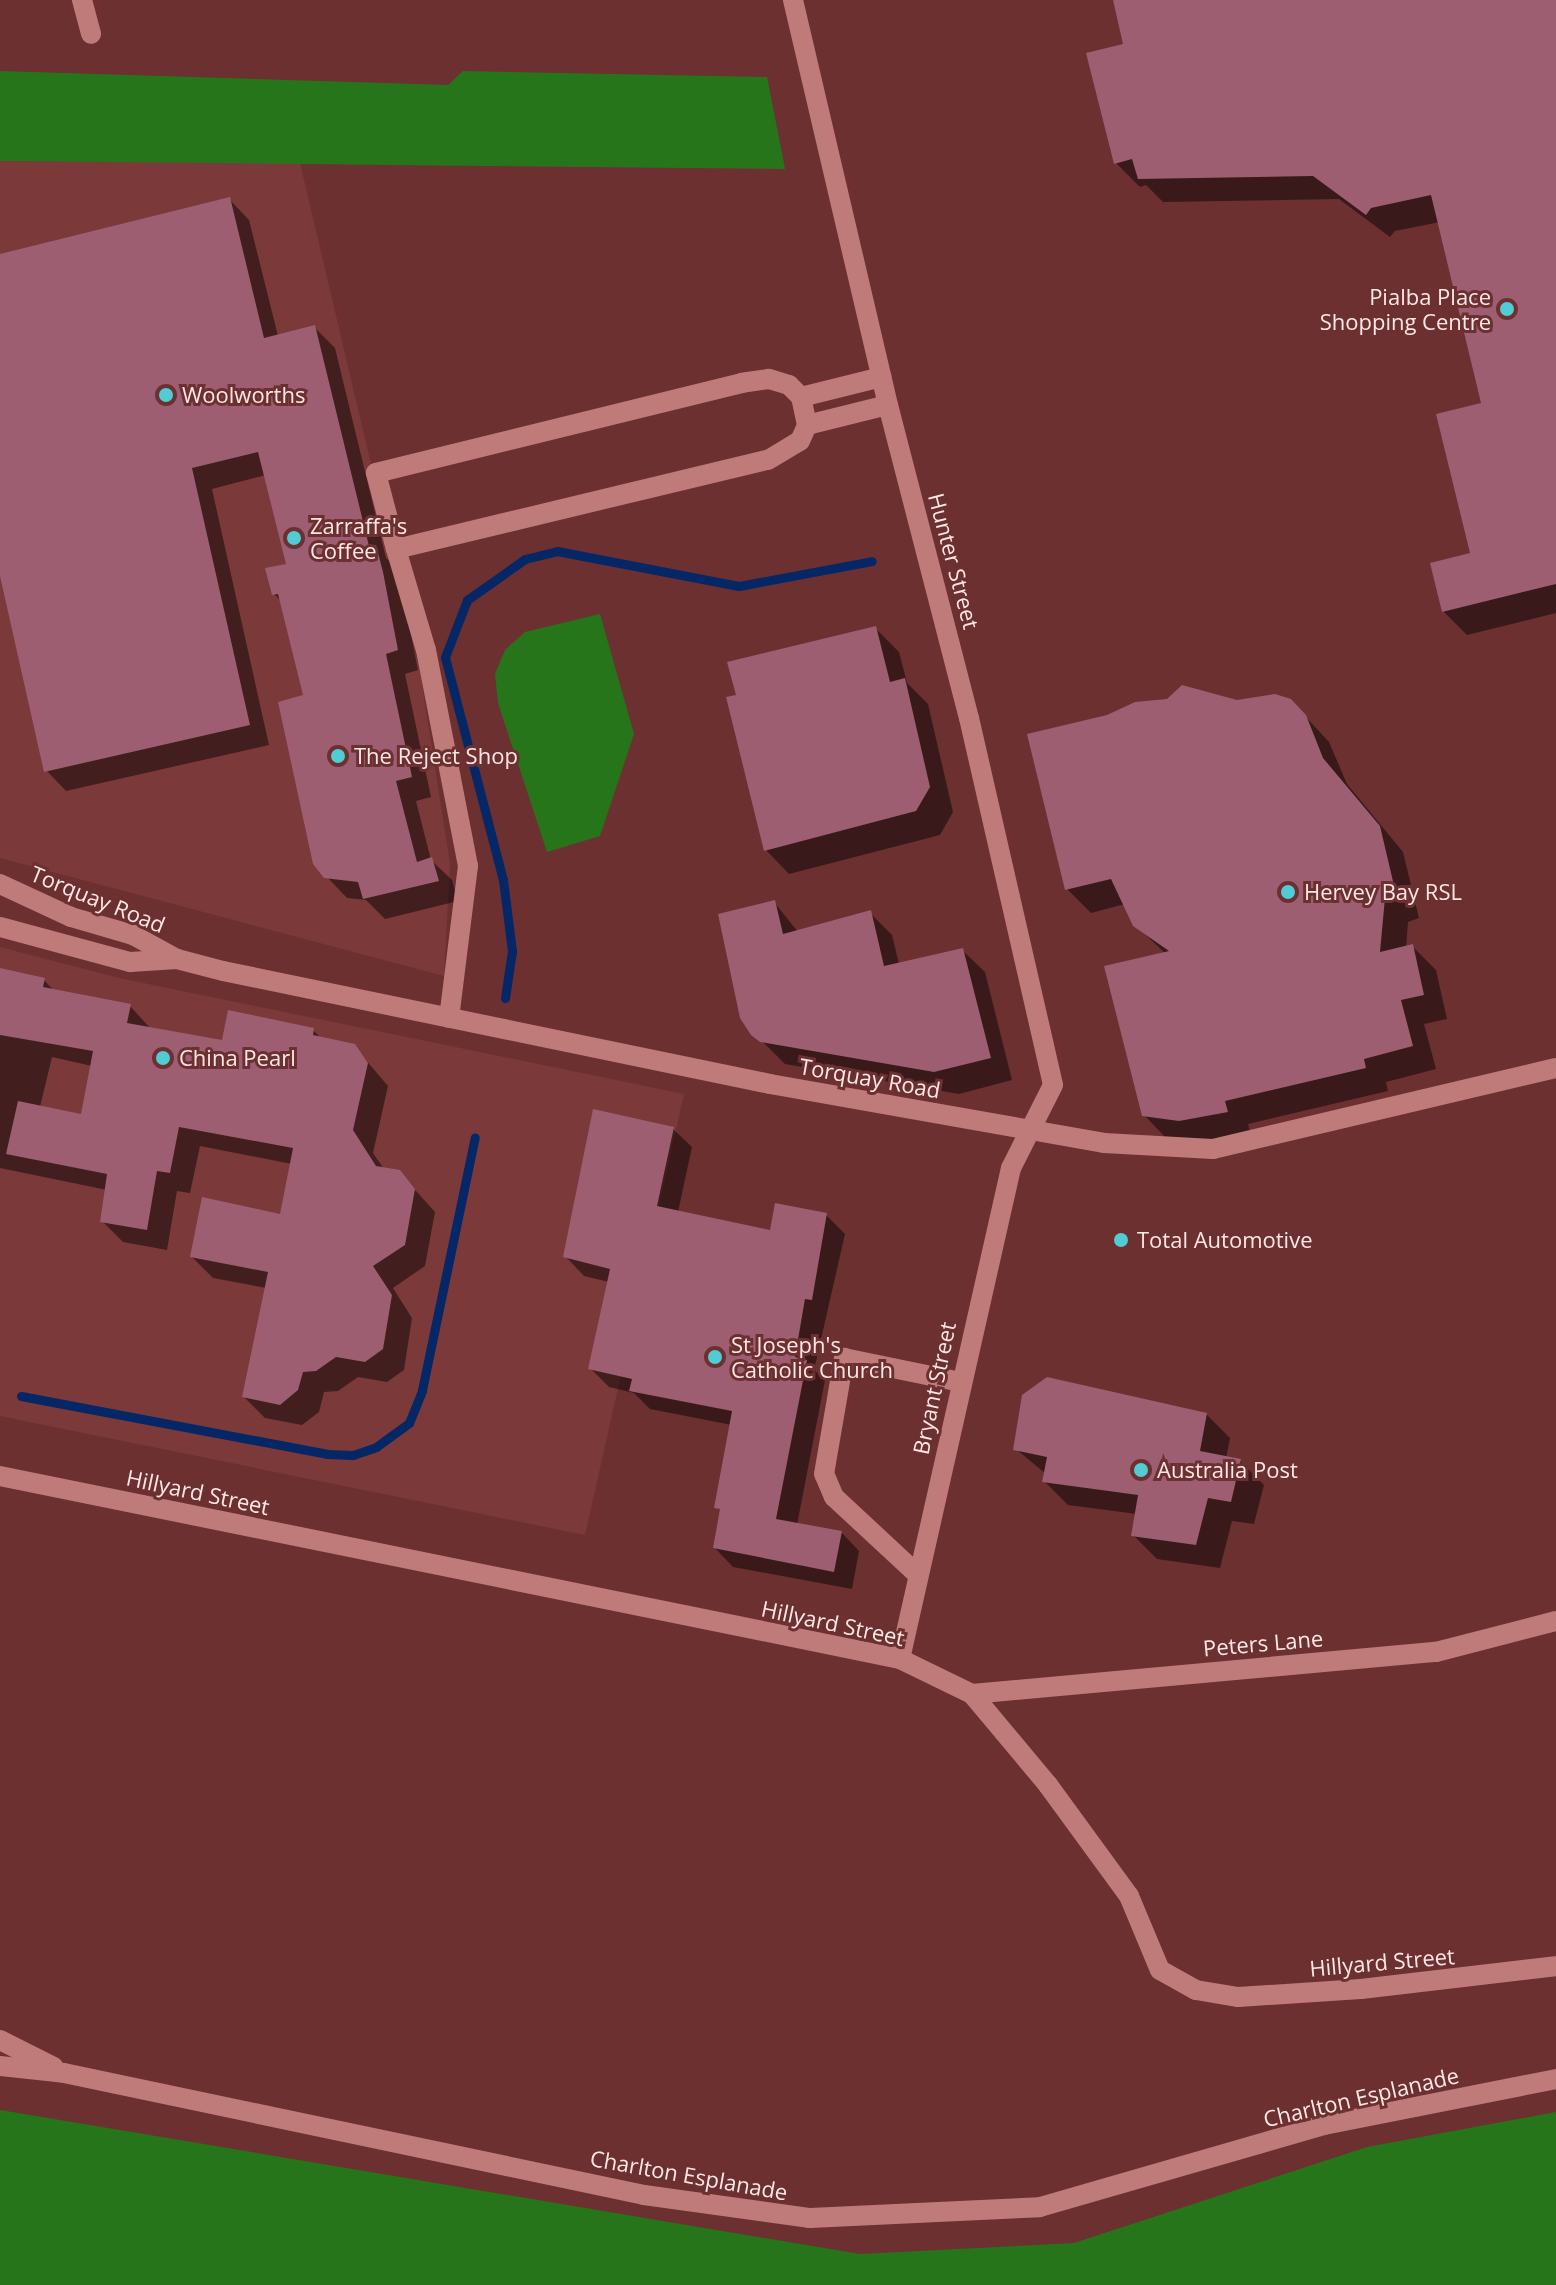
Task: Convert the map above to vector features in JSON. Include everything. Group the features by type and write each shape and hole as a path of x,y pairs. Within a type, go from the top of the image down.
{"street":[{"path":"82,0 91,34"},
{"name":"Hunter Street","path":"793,0 888,405 959,676 1053,1085 1028,1130"},
{"path":"801,397 882,377"},
{"path":"396,549 768,460 800,441 807,425 801,397 789,385 769,379 742,383 376,473 396,549 426,650 468,866 449,1018"},
{"path":"807,425 888,405"},
{"name":"Torquay Road","path":"0,884 71,917 133,935 177,959"},
{"name":"Torquay Road","path":"0,927 130,962 177,959 449,1018 1028,1130 1162,1150 1213,1149 1556,1068"},
{"name":"Bryant Street","path":"900,1659 1011,1168 1028,1130"},
{"path":"917,1574 834,1497 824,1474 844,1358 961,1382"},
{"name":"Hillyard Street","path":"0,1476 900,1659 972,1694 1048,1785 1129,1896 1160,1970 1175,1980 1238,1997 1466,1980 1556,1966"},
{"name":"Peters Lane","path":"972,1694 1436,1652 1556,1621"},
{"path":"0,2040 64,2073"},
{"name":"Charlton Esplanade","path":"0,2066 64,2073 644,2195 784,2218 852,2219 1040,2207 1324,2125 1556,2079"}],"shaded area":[{"path":"0,161 300,163 420,672 450,864 444,976 0,858"},
{"path":"0,947 119,978 684,1094 585,1535 0,1416"}],"green space":[{"path":"0,71 448,85 463,71 767,77 785,169 0,161"},
{"path":"600,614 634,734 600,836 547,852 498,703 495,674 505,650 525,632"},
{"path":"0,2110 860,2254 1074,2243 1367,2147 1556,2112 1556,2285 0,2285"}],"building":[{"name":"Pialba Place Shopping Centre","path":"1113,0 1556,0 1556,584 1442,612 1430,563 1470,553 1436,414 1481,403 1431,195 1371,208 1366,215 1313,176 1138,179 1132,159 1114,164 1086,53 1123,44"},
{"path":"230,197 264,338 315,325 369,546 376,545 383,572 398,650 386,654 412,777 396,781 417,862 432,857 439,881 363,899 358,882 324,878 313,864 278,702 303,695 278,594 272,595 265,568 286,564 258,452 192,468 250,725 44,772 0,576 0,254"},
{"path":"876,626 890,682 905,678 930,787 916,811 764,851 726,697 736,695 727,662"},
{"name":"Hervey Bay RSL","path":"1182,685 1237,700 1275,694 1291,699 1306,715 1323,758 1380,826 1396,894 1385,898 1380,952 1413,944 1424,995 1401,1000 1413,1046 1364,1059 1366,1068 1225,1101 1228,1112 1179,1121 1142,1116 1104,966 1169,951 1133,926 1111,879 1065,890 1027,734 1107,715 1135,702 1167,699"},
{"path":"775,900 783,934 871,910 884,966 963,948 991,1058 934,1072 760,1042 751,1035 740,1018 718,914"},
{"path":"0,968 45,978 43,987 131,1004 127,1023 222,1040 228,1010 314,1028 313,1035 355,1044 368,1063 353,1130 376,1166 400,1170 415,1189 405,1245 373,1266 392,1295 383,1349 365,1362 336,1357 316,1371 303,1372 298,1390 280,1405 242,1397 268,1272 190,1257 202,1197 280,1214 293,1148 179,1127 170,1173 157,1171 147,1230 100,1222 107,1174 6,1154 18,1101 81,1114 93,1051 0,1035"},
{"path":"593,1109 674,1127 657,1206 770,1230 775,1203 827,1213 812,1300 805,1299 795,1357 807,1360 776,1519 842,1531 834,1572 713,1548 720,1509 714,1508 732,1411 629,1391 632,1379 588,1369 610,1269 563,1257"},
{"name":"Australia Post","path":"1047,1377 1207,1413 1200,1451 1241,1459 1231,1502 1208,1498 1196,1545 1131,1536 1138,1495 1042,1482 1047,1457 1013,1450 1022,1395"}],"waterway":[{"path":"505,998 512,951 503,880 445,657 467,600 525,559 557,551 739,586 872,561"},
{"path":"21,1396 327,1454 353,1455 376,1447 409,1423 422,1390 475,1137"}],"place":[{"name":"Pialba Place Shopping Centre","path":"1507,309"},
{"name":"Woolworths","path":"166,395"},
{"name":"Zarraffa's Coffee","path":"294,538"},
{"name":"The Reject Shop","path":"338,756"},
{"name":"Hervey Bay RSL","path":"1288,892"},
{"name":"China Pearl","path":"163,1058"},
{"name":"Total Automotive","path":"1121,1240"},
{"name":"St Joseph's Catholic Church","path":"715,1357"},
{"name":"Australia Post","path":"1141,1470"}]}
